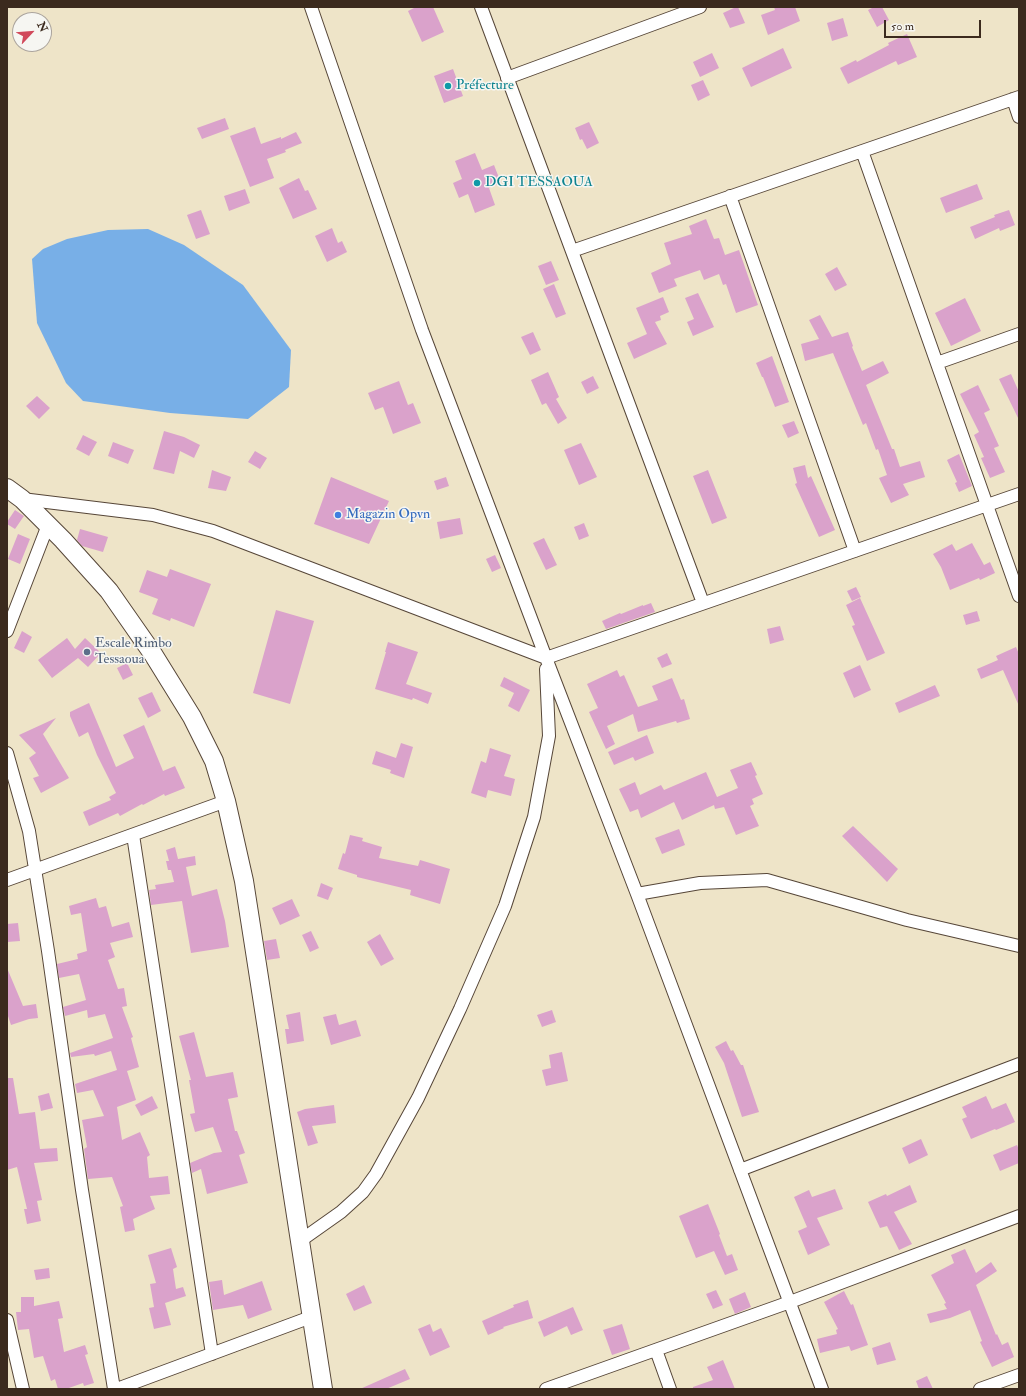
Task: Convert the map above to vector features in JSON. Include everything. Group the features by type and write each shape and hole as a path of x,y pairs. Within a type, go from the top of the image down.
{"highway":[{"path":"7,488 22,499 109,591 154,654 192,717 214,761 226,801 244,881 323,1389"}],"street":[{"path":"311,7 422,330 637,894 822,1389"},
{"path":"481,7 703,603"},
{"path":"508,78 700,7"},
{"path":"572,250 1016,98 1019,117"},
{"path":"862,151 1019,596"},
{"path":"730,196 855,551"},
{"path":"937,363 1019,334"},
{"path":"22,499 153,515 213,531 546,658 1019,494"},
{"path":"7,631 48,526"},
{"path":"300,1241 341,1212 363,1192 376,1174 418,1098 460,1009 505,906 534,817 549,736 546,658"},
{"path":"7,753 29,831 48,951 82,1190 115,1389 311,1317"},
{"path":"7,880 226,801"},
{"path":"133,835 212,1354"},
{"path":"637,894 700,883 767,880 907,920 1019,946"},
{"path":"740,1170 1019,1064"},
{"path":"546,1389 790,1302 1019,1216"},
{"path":"7,1320 23,1389"},
{"path":"656,1350 670,1389"},
{"path":"980,1389 1019,1375"}],"water":[{"path":"148,229 184,245 243,285 291,350 289,387 248,419 170,413 83,401 66,383 37,323 32,259 43,249 67,239 108,230"}],"building":[{"path":"416,7 433,7 444,32 422,42 408,11"},
{"path":"738,7 745,23 730,28 723,13"},
{"path":"774,7 795,7 800,21 768,35 761,15 775,10"},
{"path":"874,7 882,7 889,20 877,27 868,10"},
{"path":"843,18 848,36 832,41 827,23"},
{"path":"907,34 917,57 898,65 896,61 848,84 840,68 856,60 857,62 889,45 888,43"},
{"path":"783,48 792,68 751,87 742,68"},
{"path":"712,53 719,68 700,77 693,62"},
{"name":"Préfecture","path":"453,69 463,96 444,103 434,76"},
{"path":"703,80 710,95 698,101 691,85"},
{"path":"225,118 229,129 202,139 197,128"},
{"path":"589,122 599,143 587,149 582,139 580,140 575,128"},
{"path":"255,127 261,144 281,137 281,139 296,132 302,143 285,150 286,152 267,159 274,178 250,187 230,136"},
{"name":"DGI TESSAOUA","path":"475,153 482,170 494,165 501,183 489,188 495,205 475,213 468,194 459,198 453,183 462,179 455,161"},
{"path":"299,178 305,191 308,190 317,209 293,219 279,188"},
{"path":"977,184 983,199 946,213 940,198"},
{"path":"245,189 250,203 229,211 224,196"},
{"path":"201,210 210,234 196,239 187,215"},
{"path":"1009,210 1015,225 1000,231 999,228 975,239 970,227 995,217 994,215"},
{"path":"706,219 714,239 719,238 725,255 739,250 758,305 736,313 726,284 723,285 719,274 704,280 700,270 674,279 677,286 659,293 651,273 671,264 664,243 692,234 689,226"},
{"path":"332,228 338,243 342,241 347,252 327,262 315,236"},
{"path":"551,261 559,280 546,285 538,266"},
{"path":"837,267 847,285 835,291 825,274"},
{"path":"554,284 566,314 556,318 543,289"},
{"path":"698,293 714,327 693,336 687,322 694,319 685,298"},
{"path":"663,297 669,312 660,316 661,320 655,322 667,344 634,359 627,343 647,334 636,308"},
{"path":"965,298 981,331 951,346 935,313"},
{"path":"820,315 832,337 848,332 853,346 852,347 862,371 883,361 889,373 866,385 892,449 894,449 900,467 920,461 925,477 903,484 909,495 891,503 879,478 887,475 878,449 876,450 866,423 863,425 833,353 805,361 801,344 819,339 809,320"},
{"path":"533,332 541,350 530,355 521,337"},
{"path":"772,356 789,402 775,407 756,363"},
{"path":"548,372 559,397 556,399 567,418 558,424 546,403 542,405 531,380"},
{"path":"1011,374 1019,392 1019,420 999,379"},
{"path":"593,376 599,388 587,394 581,382"},
{"path":"399,381 408,405 413,403 421,423 393,434 383,407 375,410 368,393"},
{"path":"978,385 990,410 984,413 999,446 994,448 1005,472 990,478 981,458 984,457 974,435 979,432 960,394"},
{"path":"37,396 50,408 39,419 26,406"},
{"path":"794,421 799,433 788,438 782,425"},
{"path":"164,431 184,437 200,445 194,458 180,451 174,474 153,469"},
{"path":"83,435 97,442 89,456 76,449"},
{"path":"113,442 134,450 128,464 108,456"},
{"path":"581,443 597,477 579,485 564,450"},
{"path":"255,451 267,458 260,469 248,462"},
{"path":"959,454 972,486 959,492 955,483 957,482 947,460"},
{"path":"805,465 808,478 811,476 835,530 819,537 795,484 797,483 793,468"},
{"path":"212,470 231,477 226,491 208,488"},
{"path":"708,470 727,518 712,524 693,476"},
{"path":"331,477 389,501 369,544 314,524"},
{"path":"446,477 449,486 437,490 434,481"},
{"path":"15,510 24,516 15,529 7,524 7,522"},
{"path":"460,518 463,534 440,539 437,522"},
{"path":"584,523 589,536 579,540 574,527"},
{"path":"80,529 108,537 103,552 82,546 77,540"},
{"path":"18,534 30,539 20,564 8,559"},
{"path":"544,538 557,565 546,570 533,543"},
{"path":"972,543 984,565 990,562 995,573 980,580 979,578 950,590 941,567 933,554 952,544 956,551"},
{"path":"495,555 501,568 492,572 486,559"},
{"path":"170,569 211,584 194,627 171,618 170,621 152,614 158,599 139,592 147,570 167,577"},
{"path":"856,587 861,597 852,601 847,591"},
{"path":"860,598 885,653 867,661 852,626 855,625 846,605"},
{"path":"651,603 655,612 606,629 602,621 620,613 621,614"},
{"path":"276,610 314,621 290,704 253,693"},
{"path":"977,611 980,621 966,625 963,615"},
{"path":"780,626 784,640 770,644 767,629"},
{"path":"22,631 32,637 24,653 14,648"},
{"path":"67,638 75,649 85,638 101,653 88,667 78,658 52,678 38,660"},
{"path":"388,642 418,652 406,684 432,693 428,704 413,698 412,700 375,689"},
{"path":"1016,647 1019,654 1019,706 1003,670 981,679 977,669 998,660 996,656"},
{"path":"667,653 672,664 662,668 657,658"},
{"path":"127,663 133,675 123,680 117,668"},
{"path":"860,665 871,690 854,698 843,673"},
{"path":"617,670 620,677 624,675 638,707 658,700 652,686 672,678 681,700 684,699 690,719 677,723 676,721 638,732 633,714 607,726 615,744 606,749 589,712 598,708 587,684"},
{"path":"504,677 530,690 519,712 508,706 514,693 500,686"},
{"path":"935,685 940,696 899,713 895,703"},
{"path":"152,692 161,711 148,718 138,698"},
{"path":"89,703 116,767 134,758 123,735 144,725 163,771 175,766 185,788 165,796 164,794 120,816 118,813 89,826 83,812 111,800 109,797 116,793 97,755 88,732 79,737 70,716 70,712"},
{"path":"56,718 43,734 69,778 41,793 33,778 39,776 29,758 36,753 19,735"},
{"path":"647,735 654,753 635,761 633,757 614,765 608,752"},
{"path":"401,743 413,747 404,778 390,773 391,770 372,764 376,751 396,758"},
{"path":"490,748 511,755 504,776 515,779 511,796 488,790 486,798 471,793 481,761 486,763"},
{"path":"751,762 763,794 752,799 754,804 750,806 759,826 736,835 724,807 715,809 714,805 682,820 674,802 641,818 638,809 630,812 619,789 635,782 640,795 661,785 664,790 706,772 717,797 738,788 730,770"},
{"path":"853,826 898,869 887,882 842,836"},
{"path":"679,829 685,845 662,854 655,838"},
{"path":"350,835 363,838 362,841 382,847 379,858 418,866 420,860 450,869 440,904 410,895 411,890 357,877 357,875 338,869 343,853 345,854"},
{"path":"175,847 178,859 195,856 196,865 186,867 192,896 217,889 225,921 229,947 191,953 182,901 151,905 149,890 156,889 155,885 174,882 171,870 168,870 166,861 169,861 166,850"},
{"path":"321,883 333,888 328,900 317,896"},
{"path":"96,898 99,908 106,906 112,927 129,922 133,937 110,943 115,957 108,960 118,989 124,988 127,1006 122,1007 133,1037 131,1038 139,1067 127,1071 136,1100 117,1107 122,1140 140,1132 150,1155 147,1157 149,1178 168,1176 170,1194 150,1196 155,1209 133,1219 135,1230 125,1232 120,1207 123,1206 112,1177 88,1179 84,1149 87,1147 82,1120 104,1116 93,1090 77,1093 75,1084 117,1070 111,1051 95,1056 94,1054 71,1057 70,1053 113,1038 105,1014 88,1018 87,1010 65,1016 63,1007 86,1000 79,974 59,978 57,964 78,959 77,954 87,951 81,913 71,915 69,906"},
{"path":"292,899 300,916 280,925 272,908"},
{"path":"18,923 20,941 7,942 7,924"},
{"path":"311,931 319,948 310,952 302,935"},
{"path":"380,934 394,959 381,966 367,942"},
{"path":"276,939 280,958 267,960 264,941"},
{"path":"7,968 23,1006 36,1004 38,1018 29,1019 11,1025 7,1013"},
{"path":"552,1010 556,1022 542,1027 537,1015"},
{"path":"300,1012 304,1041 287,1044 285,1029 289,1029 286,1015"},
{"path":"336,1014 339,1025 356,1020 361,1036 331,1045 323,1017"},
{"path":"194,1032 206,1077 233,1072 238,1097 228,1099 235,1131 237,1131 245,1153 239,1155 248,1183 207,1194 201,1169 192,1173 190,1163 214,1153 222,1152 213,1127 195,1132 190,1114 195,1113 189,1080 191,1080 179,1036"},
{"path":"726,1041 731,1051 733,1050 741,1065 743,1065 759,1112 742,1117 724,1063 715,1047"},
{"path":"562,1052 568,1081 546,1086 542,1070 551,1068 549,1055"},
{"path":"7,1078 13,1078 19,1114 35,1112 40,1149 57,1148 58,1161 34,1163 42,1200 37,1201 41,1221 27,1224 24,1209 27,1209 17,1167 7,1170"},
{"path":"49,1093 53,1108 41,1111 38,1096"},
{"path":"152,1096 158,1108 141,1116 135,1105"},
{"path":"986,1096 992,1109 1006,1103 1015,1122 971,1139 962,1119 967,1117 962,1107"},
{"path":"334,1105 336,1123 312,1126 318,1143 308,1146 297,1112 305,1109"},
{"path":"921,1139 928,1155 909,1164 902,1148"},
{"path":"1017,1145 1019,1150 1019,1163 1000,1171 993,1155"},
{"path":"910,1185 917,1202 894,1212 912,1244 899,1250 887,1226 880,1228 868,1202 886,1194 887,1196"},
{"path":"835,1189 843,1209 817,1218 830,1245 808,1255 798,1231 807,1227 794,1197 809,1190 812,1197"},
{"path":"708,1204 727,1256 732,1254 738,1270 725,1275 714,1251 696,1258 679,1216"},
{"path":"171,1248 177,1267 173,1269 176,1289 183,1287 186,1296 165,1303 171,1325 154,1329 149,1308 154,1307 150,1284 156,1283 148,1255"},
{"path":"965,1249 976,1273 991,1262 997,1271 976,1285 996,1335 997,1334 1002,1345 1008,1342 1014,1357 992,1367 980,1342 982,1341 970,1310 950,1318 930,1323 927,1314 947,1309 944,1304 946,1303 931,1275 954,1263 951,1255"},
{"path":"49,1268 50,1278 36,1280 34,1270"},
{"path":"222,1280 224,1295 262,1281 272,1310 248,1319 243,1305 213,1310 209,1282"},
{"path":"364,1285 372,1303 354,1311 346,1294"},
{"path":"716,1290 723,1305 713,1309 706,1294"},
{"path":"844,1291 851,1305 853,1304 868,1345 851,1351 849,1346 820,1353 817,1339 837,1334 836,1330 838,1329 824,1302"},
{"path":"745,1292 751,1307 735,1314 729,1299"},
{"path":"21,1297 34,1297 34,1306 59,1301 63,1318 58,1319 64,1352 85,1345 88,1354 85,1355 94,1383 84,1386 83,1383 66,1389 58,1389 55,1379 51,1381 43,1356 34,1358 29,1329 18,1330 16,1312 21,1312"},
{"path":"528,1300 533,1318 503,1327 504,1328 488,1335 482,1321 514,1307 513,1305"},
{"path":"573,1307 583,1330 571,1335 567,1326 544,1337 538,1322"},
{"path":"430,1324 433,1332 441,1328 450,1347 430,1356 418,1329"},
{"path":"622,1324 630,1349 612,1355 603,1330"},
{"path":"890,1342 896,1360 877,1365 872,1348"},
{"path":"723,1360 735,1389 693,1389 693,1387 713,1380 707,1367"},
{"path":"405,1369 410,1379 386,1389 360,1389"},
{"path":"927,1376 933,1389 919,1389 916,1381"}],"place":[{"name":"Préfecture","path":"448,86"},
{"name":"DGI TESSAOUA","path":"477,183"},
{"name":"Magazin Opvn","path":"338,515"},
{"name":"Escale Rimbo Tessaoua","path":"87,652"}]}
